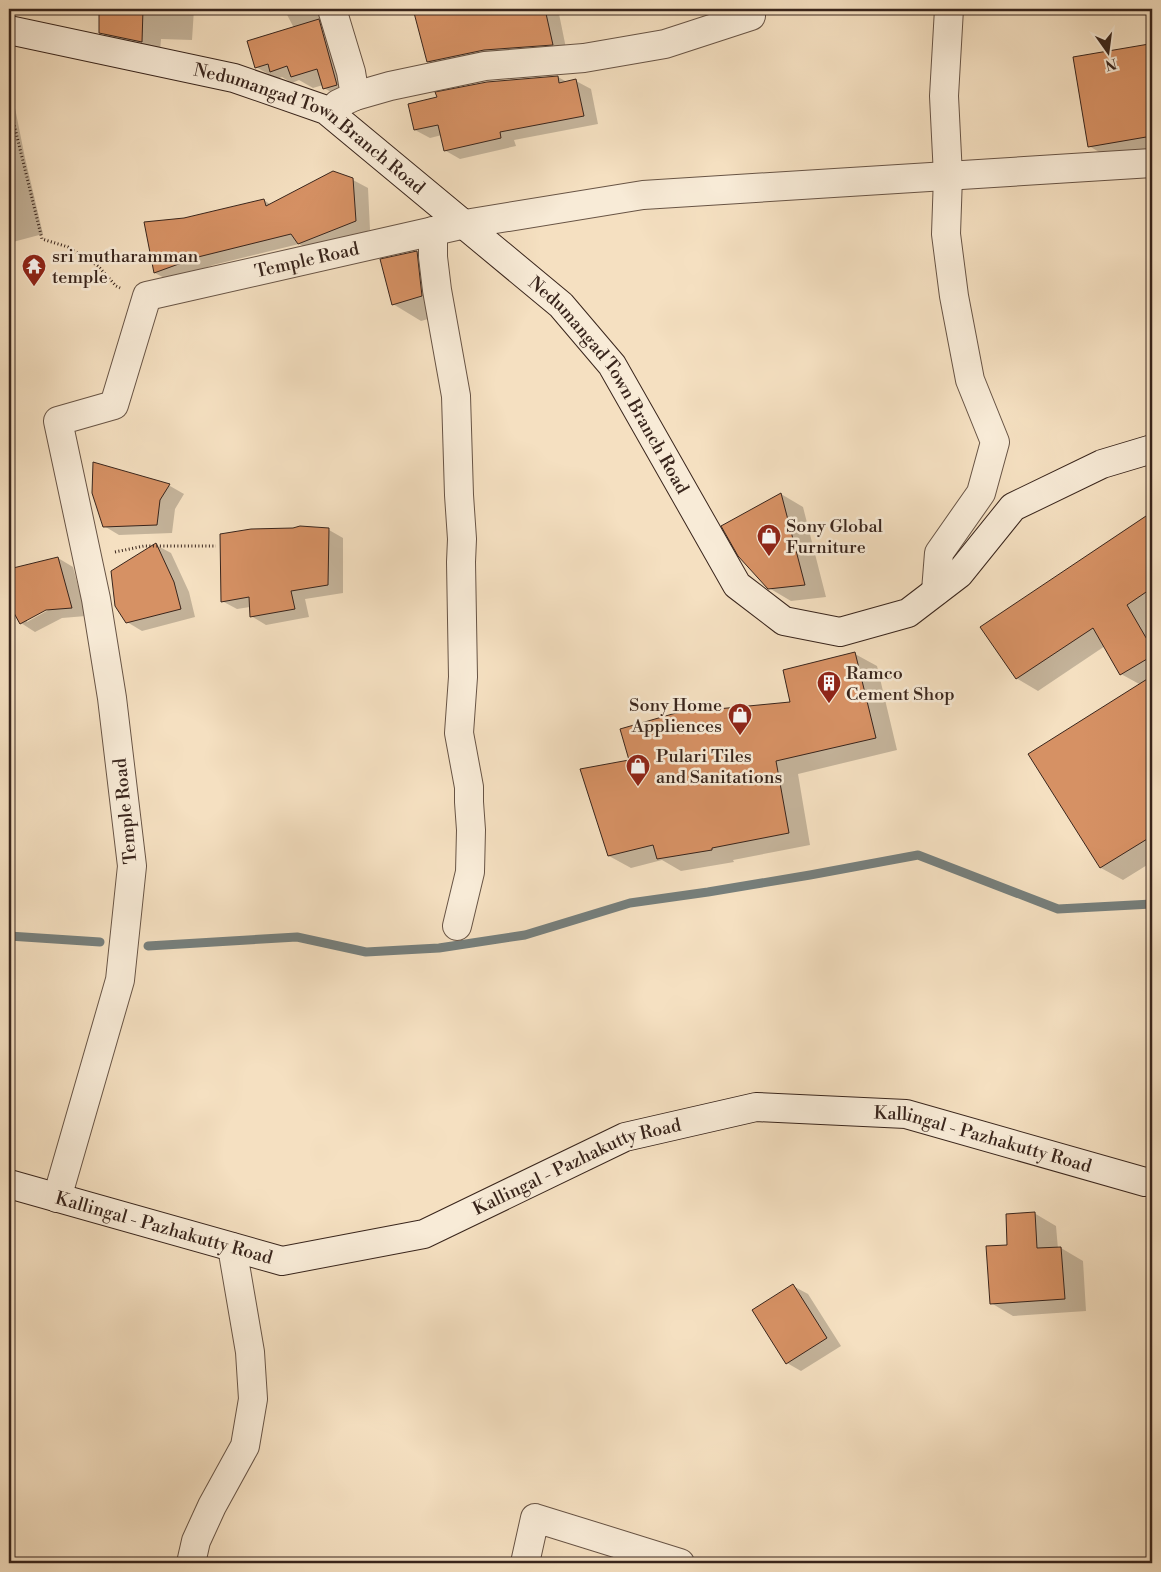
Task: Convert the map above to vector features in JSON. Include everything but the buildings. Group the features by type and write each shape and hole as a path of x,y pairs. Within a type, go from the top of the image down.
{"street":[{"path":"332,9 351,72 354,96"},
{"path":"936,591 939,553 981,493 995,442 970,380 954,296 946,234 948,176 944,96 949,9"},
{"path":"326,110 354,96 390,86 485,66 584,58 665,44 751,16"},
{"name":"Nedumangad Town Branch Road","path":"9,30 234,78 326,110 562,304 612,365 737,585 784,621 840,632 908,614 959,574 1013,507 1102,464 1152,449"},
{"name":"Temple Road","path":"57,1198 120,980 132,866 112,698 96,599 58,421 114,405 147,296 465,224 643,195 1152,163"},
{"path":"433,232 433,257 437,290 456,396 462,539 463,677 460,733 469,787 472,830 470,872 457,926"},
{"name":"Kallingal - Pazhakutty Road","path":"9,1184 282,1261 424,1234 625,1138 756,1107 906,1114 1145,1182 1152,1181"},
{"path":"191,1563 196,1541 212,1506 245,1446 253,1399 250,1352 232,1247"},
{"path":"525,1563 535,1518 680,1563"}],"path":[{"path":"9,77 11,112 42,239 68,247 98,266 116,286 147,296"},
{"path":"87,557 144,546 216,546"}],"waterway":[{"path":"148,946 297,937 366,952 439,948 525,935 630,903 708,892 918,855 1058,909 1152,904"},
{"path":"9,936 100,942"}],"place":[{"name":"sri mutharamman temple","path":"34,287"},
{"name":"Sony Global Furniture","path":"769,557"},
{"name":"Ramco Cement Shop","path":"829,704"},
{"name":"Sony Home Appliences","path":"740,736"},
{"name":"Pulari Tiles and Sanitations","path":"638,787"}]}
